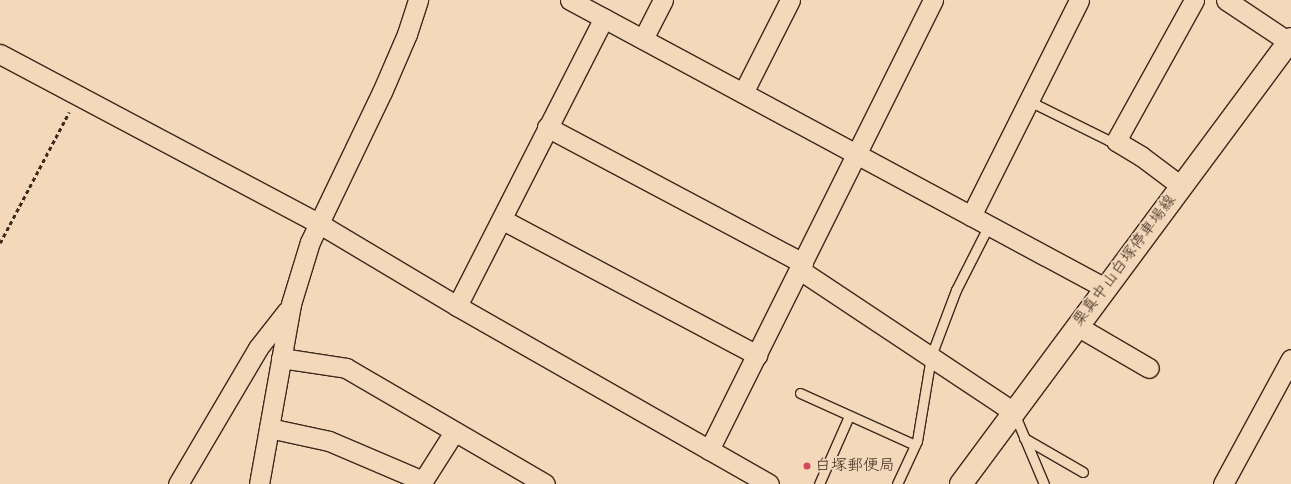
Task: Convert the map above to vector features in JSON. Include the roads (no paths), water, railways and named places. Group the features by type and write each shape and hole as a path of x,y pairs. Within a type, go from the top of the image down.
{"main road":[{"name":"栗真中山白塚停車場線","path":"961,484 1290,40"}],"street":[{"path":"260,484 291,304 310,242 382,92 407,34 418,0"},
{"path":"570,0 1105,288"},
{"path":"643,39 663,0"},
{"path":"743,93 790,0"},
{"path":"709,450 802,266 933,0"},
{"path":"971,216 1078,0"},
{"path":"1181,186 1141,156 1116,140 1194,0"},
{"path":"1226,0 1290,40"},
{"path":"457,306 503,220 547,127 604,18"},
{"path":"0,54 318,223 457,306 709,450 742,476 770,484"},
{"path":"547,127 802,266 1014,412"},
{"path":"503,220 757,355"},
{"path":"178,484 258,348 291,304"},
{"path":"1077,326 1149,368"},
{"path":"281,358 346,368 545,484"},
{"path":"1223,484 1291,358"},
{"path":"269,428 329,441 422,482 454,432"}],"lane":[{"path":"1028,101 1108,140 1116,140"},
{"path":"897,484 915,446 931,356 956,290 989,225"},
{"path":"800,393 915,446"},
{"path":"1014,412 1044,484"},
{"path":"819,484 849,416"},
{"path":"1024,438 1083,472"}],"place":[{"name":"白塚郵便局","path":"807,466"}]}
